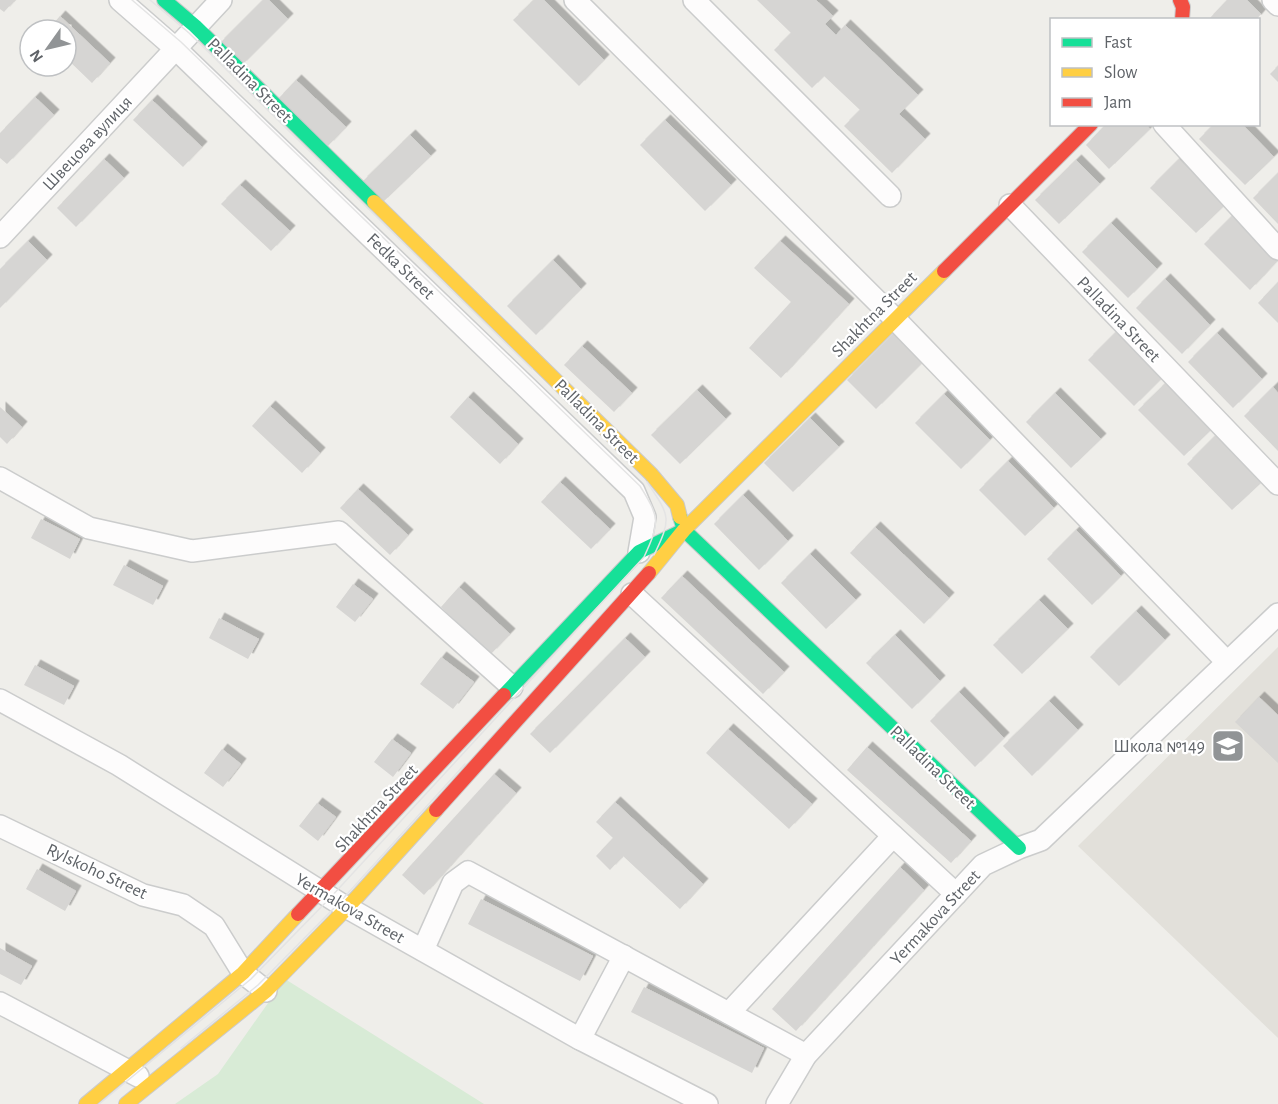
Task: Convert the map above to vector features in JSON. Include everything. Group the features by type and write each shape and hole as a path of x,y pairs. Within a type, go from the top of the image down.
{"main road":[{"name":"Palladina Street","path":"165,0 195,26 651,474 677,506 684,530 1018,848"},
{"path":"1180,0 1183,7 1182,18"},
{"name":"Shakhtna Street","path":"126,1104 266,991 347,908 632,594 684,530 1089,126"},
{"name":"Shakhtna Street","path":"86,1104 243,973 321,893 639,552 684,530"}],"street":[{"name":"Fedka Street","path":"120,0 175,48 634,491 645,517"},
{"name":"Швецова вулиця","path":"0,237 221,0"},
{"path":"574,0 894,318 1227,662"},
{"path":"694,0 890,196"},
{"path":"1273,0 1278,5"},
{"path":"1166,126 1278,249"},
{"name":"Palladina Street","path":"1010,205 1278,484"},
{"path":"0,478 89,528 192,551 339,532 512,687"},
{"path":"639,552 645,517 684,530"},
{"path":"632,594 956,894"},
{"name":"Yermakova Street","path":"777,1104 806,1055 983,865 1041,840 1278,614"},
{"name":"Yermakova Street","path":"0,700 119,765 347,908 580,1039 707,1104"},
{"name":"Rylskoho Street","path":"0,826 143,895 183,905 214,926 243,973 266,991"},
{"path":"729,1013 893,836"},
{"path":"423,951 453,883 468,872 806,1055"},
{"path":"580,1039 624,956"},
{"path":"0,1003 152,1084"}],"shaded area":[{"name":"Школа №149","path":"1278,647 1278,1038 1078,846"}],"green space":[{"path":"285,979 484,1104 175,1104 218,1074"}],"building":[{"path":"0,0 15,0 4,12 0,9"},
{"path":"263,0 269,0 288,19 241,66 219,44"},
{"path":"534,0 544,0 604,60 579,86 513,20"},
{"path":"757,0 816,0 833,16 825,24 836,35 845,25 918,95 899,114 925,139 892,173 844,126 860,110 824,76 812,88 774,50 791,33"},
{"path":"1227,0 1247,0 1261,14 1258,18 1210,18"},
{"path":"78,33 110,63 92,83 78,70"},
{"path":"1278,66 1278,82 1270,74"},
{"path":"296,80 346,127 328,146 278,99"},
{"path":"35,97 54,115 7,164 0,158 0,133"},
{"path":"152,100 202,147 183,167 133,120"},
{"path":"665,120 731,185 705,211 640,145"},
{"path":"1104,126 1148,126 1150,129 1109,169 1086,145"},
{"path":"1212,126 1244,126 1274,157 1245,185 1199,139"},
{"path":"410,135 431,156 382,203 362,182"},
{"path":"104,159 124,178 76,227 57,208"},
{"path":"1179,159 1225,205 1196,233 1150,188"},
{"path":"1076,160 1100,184 1059,224 1035,200"},
{"path":"1278,173 1278,224 1253,198"},
{"path":"240,185 290,231 271,251 221,204"},
{"path":"1233,215 1278,260 1250,290 1204,244"},
{"path":"1111,223 1157,269 1128,298 1082,252"},
{"path":"28,241 47,260 0,308 0,269"},
{"path":"780,241 849,304 781,378 749,348 791,302 754,268"},
{"path":"553,260 581,289 536,335 507,306"},
{"path":"1165,279 1210,325 1182,354 1136,308"},
{"path":"1278,282 1278,323 1258,303"},
{"path":"1117,331 1163,377 1134,406 1088,360"},
{"path":"1217,333 1262,379 1233,408 1188,362"},
{"path":"893,334 922,363 876,409 847,380"},
{"path":"582,346 632,393 614,412 564,365"},
{"path":"1167,382 1213,428 1184,456 1138,410"},
{"path":"1273,387 1278,393 1278,451 1244,416"},
{"path":"697,390 726,419 680,464 651,435"},
{"path":"1055,393 1101,439 1071,468 1026,422"},
{"path":"944,394 990,440 961,469 915,423"},
{"path":"468,397 518,444 500,464 450,417"},
{"path":"270,406 320,453 302,473 252,426"},
{"path":"0,407 22,427 7,444 0,437"},
{"path":"810,418 839,447 793,492 764,463"},
{"path":"1216,435 1262,482 1232,510 1187,464"},
{"path":"1008,461 1054,508 1025,536 979,490"},
{"path":"560,482 610,529 591,549 541,502"},
{"path":"358,489 408,535 390,555 340,508"},
{"path":"743,495 788,541 759,570 714,524"},
{"path":"41,519 80,539 70,559 31,538"},
{"path":"875,527 949,598 924,624 850,553"},
{"path":"1076,530 1121,576 1092,605 1047,559"},
{"path":"810,554 856,600 826,629 781,583"},
{"path":"124,565 163,586 153,605 113,585"},
{"path":"682,576 784,672 763,694 661,598"},
{"path":"353,584 373,599 355,622 336,607"},
{"path":"459,587 510,634 491,654 441,607"},
{"path":"1039,600 1068,629 1022,674 993,645"},
{"path":"1136,611 1165,640 1119,686 1090,657"},
{"path":"219,618 259,639 248,659 209,638"},
{"path":"895,635 940,681 912,709 866,663"},
{"path":"625,638 645,657 550,753 530,734"},
{"path":"441,657 474,682 453,709 420,684"},
{"path":"35,665 74,686 64,705 24,685"},
{"path":"959,692 1004,738 975,767 930,721"},
{"path":"1259,697 1278,715 1278,763 1235,722"},
{"path":"1049,701 1078,730 1032,776 1003,746"},
{"path":"728,729 812,804 789,829 706,753"},
{"path":"392,739 411,753 393,777 374,762"},
{"path":"867,747 971,841 951,863 847,770"},
{"path":"222,749 241,764 223,787 204,773"},
{"path":"494,774 516,793 424,895 402,875"},
{"path":"615,802 703,884 680,909 623,856 610,870 596,856 613,838 596,822"},
{"path":"317,803 336,817 318,841 299,826"},
{"path":"900,867 924,890 796,1031 772,1009"},
{"path":"37,869 76,891 65,911 26,889"},
{"path":"481,899 593,956 580,981 468,924"},
{"path":"0,948 32,966 21,985 0,974"},
{"path":"644,987 764,1048 752,1073 631,1012"}],"tram line":[{"path":"99,1104 251,979 330,898 644,557 655,528 654,513 640,486 181,42 132,0"},
{"path":"150,0 189,33 532,369"},
{"path":"647,482 666,517 664,533 654,555"},
{"path":"181,1048 258,985 339,903 465,764"}],"traffic: fast":[{"path":"164,0 195,26 374,202"},
{"path":"680,517 684,530 1019,848"},
{"path":"504,695 639,552 680,532"}],"traffic: slow":[{"path":"374,202 651,474 677,505 680,517"},
{"path":"649,573 684,530 944,271"},
{"path":"126,1104 266,991 347,908 436,810"},
{"path":"86,1104 243,973 298,914"}],"traffic: jam":[{"path":"1180,0 1183,7 1182,18"},
{"path":"944,271 1089,126"},
{"path":"436,810 649,573"},
{"path":"298,914 504,695"}],"place":[{"name":"Школа №149","path":"1228,746"}]}
